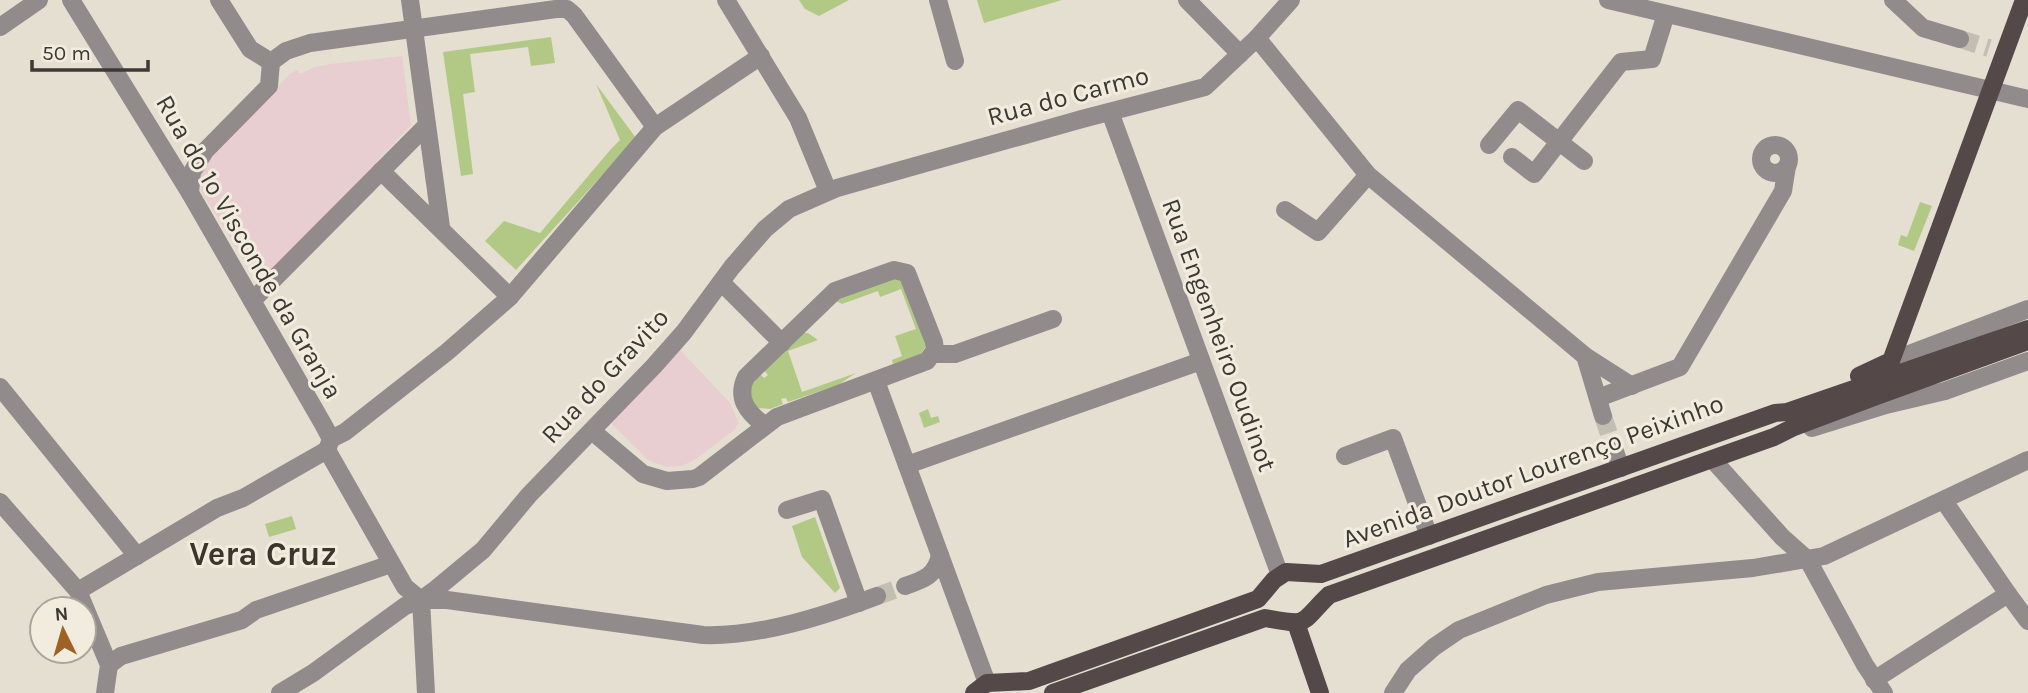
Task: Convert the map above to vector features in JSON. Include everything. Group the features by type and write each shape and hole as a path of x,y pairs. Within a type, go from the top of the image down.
{"main road":[{"path":"1891,361 2024,0"},
{"name":"Avenida Doutor Lourenço Peixinho","path":"1275,580 1293,572 1321,574 1775,413 1787,412 2028,328"},
{"name":"Avenida Doutor Lourenço Peixinho","path":"1289,622 1309,618 1329,595 1774,438 1871,398 2028,341"},
{"name":"Avenida Doutor Lourenço Peixinho","path":"1775,413 1786,403 1877,369 1891,361"},
{"path":"1307,575 1318,589 1318,606"},
{"path":"1275,580 1267,593 1270,610 1289,622 1320,693"},
{"path":"989,690 1029,681 1258,598 1275,580"},
{"path":"1054,693 1265,618 1289,622"}],"street":[{"path":"0,27 39,0"},
{"name":"Rua do 1º Visconde da Granja","path":"71,0 190,193 252,301 391,564 405,587 421,600"},
{"path":"219,0 250,49 271,62"},
{"path":"410,0 440,227"},
{"path":"726,0 798,118 828,191"},
{"path":"938,0 955,61"},
{"path":"1187,0 1240,54"},
{"name":"Rua do Carmo","path":"828,191 1205,87 1257,38 1291,0"},
{"path":"1608,0 1678,10 2028,99"},
{"path":"1894,0 1923,28 1960,39"},
{"path":"190,193 192,172 205,151 269,86 271,62 286,51 310,43 566,9 574,15 656,127"},
{"path":"1512,157 1540,179 1558,141 1621,62 1652,59 1678,10"},
{"path":"1257,38 1368,175 1585,356 1632,386"},
{"path":"78,591 218,508 243,498 329,445 447,352 510,297 656,127 761,56"},
{"path":"1489,145 1518,110 1584,161"},
{"name":"Rua Engenheiro Oudinot","path":"1110,112 1275,580"},
{"path":"252,301 427,125"},
{"path":"1598,398 1680,367 1783,191 1779,169"},
{"path":"381,171 510,297"},
{"path":"1286,210 1318,232 1368,175"},
{"name":"Rua do Gravito","path":"280,693 313,673 405,606 421,600 483,550 529,495 684,332 765,229 789,209 828,191"},
{"path":"592,431 643,474 667,481 698,477 777,417 927,361 933,354 934,342 911,279 901,271 894,270 835,290 746,377 742,387 743,403 764,425"},
{"path":"721,282 782,343"},
{"name":"Avenida Doutor Lourenço Peixinho","path":"1891,361 2028,309"},
{"path":"933,354 955,354 1053,319"},
{"path":"1585,356 1603,416"},
{"path":"907,465 1200,361"},
{"name":"Avenida Doutor Lourenço Peixinho","path":"1774,438 1886,405 1945,391 2028,361"},
{"path":"876,380 989,690"},
{"path":"0,387 137,556"},
{"path":"1345,456 1393,438 1429,536"},
{"path":"1614,446 1621,468"},
{"path":"1713,460 1782,537 1808,560 1879,686 2008,594"},
{"path":"1393,693 1408,670 1434,647 1460,630 1546,595 1598,582 1753,568 1824,556 2028,460"},
{"path":"787,510 822,499 859,603"},
{"path":"1944,501 2028,621"},
{"path":"3,514 78,591 109,664 105,693"},
{"path":"905,586 926,579 933,573 940,555"},
{"path":"109,664 121,656 242,620 256,610 391,564"},
{"path":"926,579 945,583 952,589"},
{"path":"426,693 421,600 447,600 702,635 727,636 759,632 877,596"}],"shaded area":[{"path":"402,56 411,125 283,264 273,271 249,268 201,191 200,175 204,163 290,74 297,70 300,74 331,64"},
{"path":"679,349 730,403 739,423 734,430 696,459 682,466 666,467 648,460 611,423"}],"green space":[{"path":"799,0 849,0 819,16 805,9"},
{"path":"977,0 1062,0 984,23"},
{"path":"551,37 555,63 531,66 528,47 470,54 475,92 463,94 473,174 461,176 443,52"},
{"path":"596,84 636,138 516,270 485,241 504,221 540,233 620,140"},
{"path":"1920,202 1932,206 1914,251 1898,245 1901,235 1907,237"},
{"path":"893,277 900,279 903,284 926,346 920,355 893,364 892,360 902,356 895,336 916,329 901,289 880,297 878,291 842,304 836,301 837,298"},
{"path":"802,333 808,333 818,340 788,351 802,392 856,373 838,385 788,402 786,398 781,399 783,404 770,409 758,408 750,397 752,383 760,374 764,378 768,375 764,370"},
{"path":"928,409 931,418 938,416 940,422 924,428 919,413"},
{"path":"292,516 296,529 269,537 265,524"},
{"path":"815,517 840,588 835,593 802,557 792,526"}],"tunnel":[{"path":"1960,39 1989,48"},
{"path":"1603,416 1613,446"},
{"path":"877,596 905,586"}],"district":[{"name":"Vera Cruz","path":"263,554"}]}
